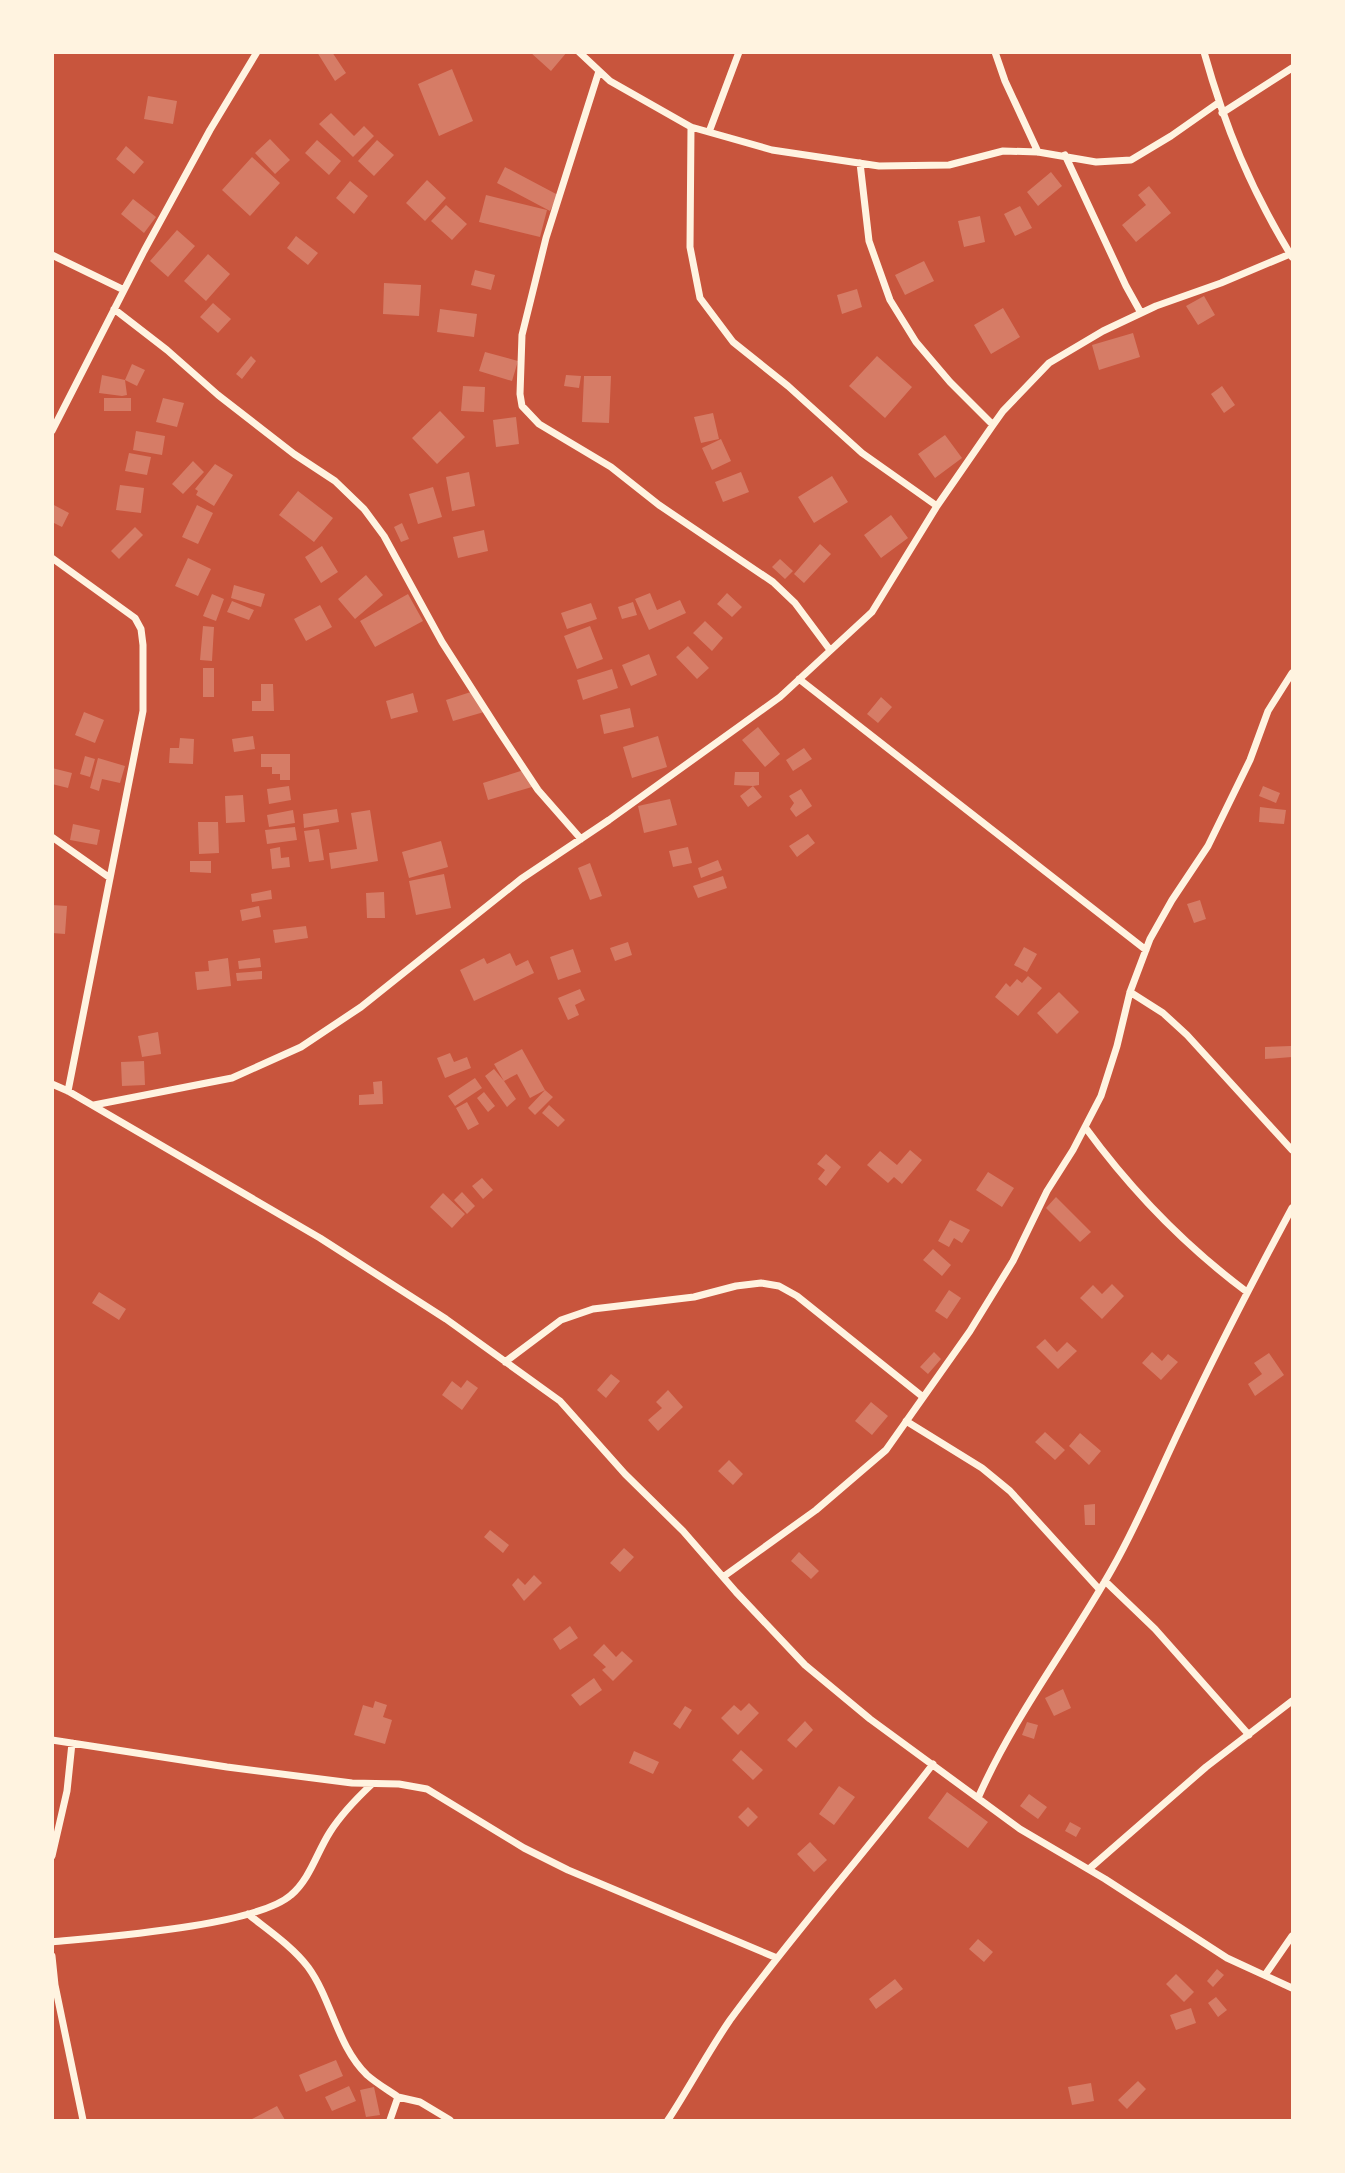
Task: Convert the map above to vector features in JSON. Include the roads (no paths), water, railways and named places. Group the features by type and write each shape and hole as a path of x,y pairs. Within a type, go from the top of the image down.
{"street":[{"path":"52,431 210,130 257,52"},
{"path":"579,52 610,81 691,127 772,150 879,166 950,165 1003,152 1038,152 1096,162 1131,160 1218,103"},
{"path":"709,132 739,52"},
{"path":"996,52 1005,81 1038,152"},
{"path":"93,1105 232,1079 301,1047 361,1006 521,879 780,697 872,612 937,506 993,425 1049,363 1103,331 1141,313 1292,256 1244,170 1218,103 1204,52"},
{"path":"1222,113 1293,68"},
{"path":"599,71 546,238 522,335 522,406 539,425 611,467 659,506 773,582 795,603 830,650"},
{"path":"691,127 690,247 700,298 733,342 788,386 862,453 937,506"},
{"path":"1065,155 1141,313"},
{"path":"860,163 869,241 890,300 916,342 950,382 993,425"},
{"path":"52,256 124,290"},
{"path":"114,309 218,395 294,454 335,481 364,509 384,536 442,642 499,731 538,790 581,839"},
{"path":"52,558 135,618 141,629 143,645 143,711 68,1091"},
{"path":"723,1577 816,1510 886,1450 970,1331 1013,1261 1047,1191 1073,1150 1101,1096 1130,992 1146,950 1171,900 1208,846 1250,760 1268,711 1293,673"},
{"path":"799,679 1146,950"},
{"path":"52,837 110,878"},
{"path":"1130,992 1163,1013 1187,1034 1293,1150"},
{"path":"52,1084 93,1105 320,1238 446,1319 560,1401 805,1665 870,1719 1020,1829 1227,1958 1293,1988"},
{"path":"1085,1127 1109,1160 1177,1234 1209,1264 1247,1292"},
{"path":"978,1798 1017,1719 1105,1581 1146,1504 1185,1417 1247,1292 1293,1208"},
{"path":"505,1362 561,1320 593,1309 694,1297 736,1286 761,1283 779,1286 797,1296 923,1397"},
{"path":"906,1421 982,1468 1010,1490 1099,1590"},
{"path":"1105,1581 1155,1629 1248,1735"},
{"path":"1088,1869 1206,1767 1293,1701"},
{"path":"52,1740 239,1769 427,1789 524,1848 568,1870 624,1895 683,1916 777,1958"},
{"path":"52,1856 67,1791 72,1743"},
{"path":"668,2120 728,2023 933,1764"},
{"path":"52,1942 138,1934 262,1910 290,1896 307,1875 330,1831 348,1806 372,1783"},
{"path":"247,1914 274,1934 308,1966 331,2009 343,2039 366,2074 398,2097 420,2102 450,2120"},
{"path":"1265,1975 1293,1936"},
{"path":"52,1956 55,1985 83,2120"},
{"path":"390,2120 398,2097"}]}
